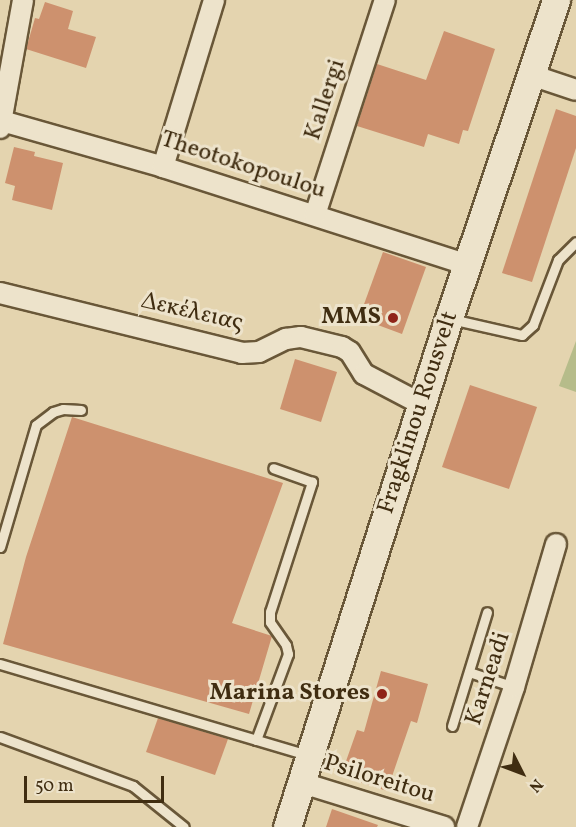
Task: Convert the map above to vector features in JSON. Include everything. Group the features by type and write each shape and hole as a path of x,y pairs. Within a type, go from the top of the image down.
{"main road":[{"name":"Fragklinou Rousvelt","path":"286,827 423,405 466,264 556,0"}],"street":[{"path":"1,125 23,0"},
{"path":"163,167 214,0"},
{"name":"Kallergi","path":"315,215 385,0"},
{"path":"531,75 576,90"},
{"name":"Theotokopoulou","path":"1,125 163,167 466,264"},
{"name":"Δεκέλειας","path":"0,294 243,353 259,352 286,339 301,337 342,347 350,352 364,374 423,405"},
{"name":"Karneadi","path":"467,827 514,687 556,544"},
{"name":"Psiloreitou","path":"299,782 444,827"}],"lane":[{"path":"449,318 522,334 533,325 558,260 576,242"},
{"path":"0,546 36,425 52,412 81,410"},
{"path":"256,740 288,654 286,645 270,622 270,612 312,482 273,468"},
{"path":"452,726 487,612"},
{"path":"0,664 308,755"},
{"path":"469,672 514,687"},
{"path":"0,737 133,786 184,827"}],"green space":[{"path":"576,341 576,392 559,386"}],"building":[{"path":"45,2 73,11 68,29 96,37 86,68 26,49 35,18 39,19"},
{"path":"444,31 495,49 468,131 463,130 459,144 428,134 424,147 357,126 377,64 426,80"},
{"path":"556,109 576,116 576,148 532,282 502,273"},
{"path":"14,147 35,152 34,156 63,163 52,210 12,200 15,186 5,183"},
{"path":"383,252 426,267 402,334 359,318"},
{"path":"295,359 337,372 321,422 280,409"},
{"path":"470,385 537,407 509,489 442,467"},
{"path":"72,417 283,483 232,623 272,636 249,714 3,644 26,557"},
{"path":"381,671 428,684 417,723 411,721 387,791 350,779 345,764 357,730 364,732"},
{"path":"158,718 228,739 215,775 146,752"},
{"path":"332,809 378,825 377,827 326,827"}],"place":[{"name":"MMS","path":"393,318"},
{"name":"Marina Stores","path":"382,694"}]}
